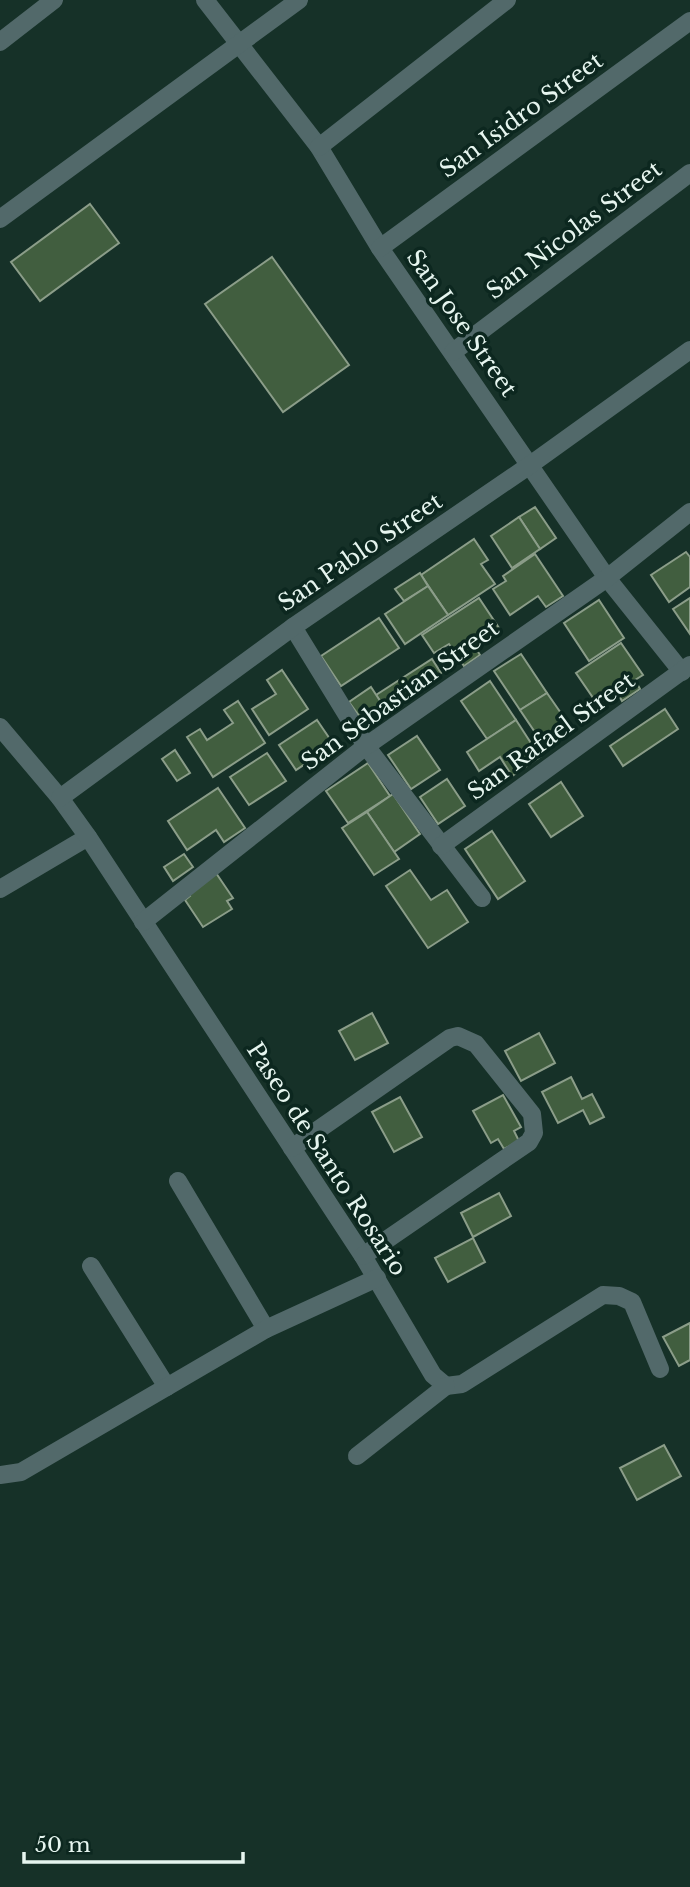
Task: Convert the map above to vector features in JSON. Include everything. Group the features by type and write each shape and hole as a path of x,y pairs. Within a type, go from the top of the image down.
{"street":[{"path":"0,42 54,0"},
{"name":"San Jose Street","path":"205,0 319,147 380,248 607,578 686,668"},
{"path":"0,219 299,0"},
{"path":"319,147 507,0"},
{"name":"San Isidro Street","path":"380,248 690,21"},
{"name":"San Nicolas Street","path":"453,352 690,173"},
{"name":"San Pablo Street","path":"60,798 293,627 530,466 690,350"},
{"name":"San Sebastian Street","path":"143,922 366,746 607,578 690,512"},
{"path":"293,627 366,746 482,898"},
{"name":"San Rafael Street","path":"441,846 686,668"},
{"name":"Paseo de Santo Rosario","path":"0,727 60,798 88,837 363,1256 433,1375 446,1385"},
{"path":"0,889 88,837"},
{"path":"292,1148 450,1038 458,1037 476,1044 532,1114 534,1133 528,1142 363,1256"},
{"path":"178,1181 266,1329"},
{"path":"92,1266 167,1387"},
{"path":"0,1475 21,1472 266,1329 377,1278"},
{"path":"357,1456 446,1385 461,1384 603,1295 619,1296 632,1302 660,1369"}],"building":[{"path":"90,204 119,243 40,301 11,262"},
{"path":"272,257 349,365 283,412 205,304"},
{"path":"535,507 556,538 540,549 519,517"},
{"path":"519,517 540,549 512,568 491,536"},
{"path":"474,539 488,560 481,564 495,584 448,615 421,575"},
{"path":"686,552 690,557 690,587 669,602 651,575"},
{"path":"535,554 563,596 546,607 538,596 510,615 493,589 506,581 503,576"},
{"path":"420,573 428,586 404,601 395,589"},
{"path":"428,586 448,615 405,644 385,614"},
{"path":"479,598 499,628 473,644 480,655 464,666 449,644 434,653 422,635"},
{"path":"690,598 690,634 673,609"},
{"path":"599,600 624,638 589,661 564,623"},
{"path":"379,618 399,648 341,686 321,656"},
{"path":"621,643 643,675 635,680 640,689 622,701 617,692 598,705 576,673"},
{"path":"521,654 547,693 520,710 494,671"},
{"path":"432,659 441,673 386,710 376,695"},
{"path":"282,670 308,709 269,735 252,709 276,694 267,680"},
{"path":"490,681 516,720 487,739 461,701"},
{"path":"371,687 386,710 365,724 349,702"},
{"path":"547,693 572,729 545,747 520,710"},
{"path":"238,701 265,743 213,777 187,737 200,729 207,740 233,723 224,710"},
{"path":"665,709 678,729 623,766 610,746"},
{"path":"317,720 334,745 296,770 279,745"},
{"path":"516,720 540,757 512,776 500,757 479,771 467,752"},
{"path":"417,736 440,770 411,789 388,755"},
{"path":"175,750 190,773 177,781 162,759"},
{"path":"267,753 286,781 249,805 230,777"},
{"path":"368,763 390,796 348,823 326,791"},
{"path":"447,779 465,806 438,824 420,797"},
{"path":"561,782 583,816 551,837 529,804"},
{"path":"218,788 245,828 224,842 216,830 187,850 168,821"},
{"path":"393,794 420,834 394,852 367,812"},
{"path":"367,812 399,859 374,875 342,828"},
{"path":"492,831 525,881 498,899 465,849"},
{"path":"184,854 193,867 173,881 164,867"},
{"path":"410,870 431,900 447,890 468,922 428,948 386,886"},
{"path":"216,873 233,898 227,901 232,909 203,927 185,900 190,896 188,892"},
{"path":"372,1013 388,1043 355,1060 339,1031"},
{"path":"539,1033 555,1063 521,1081 505,1051"},
{"path":"571,1077 582,1099 592,1094 604,1117 590,1124 583,1110 558,1123 542,1092"},
{"path":"503,1095 521,1127 514,1131 519,1141 504,1149 498,1139 491,1143 473,1111"},
{"path":"400,1097 422,1137 394,1152 372,1112"},
{"path":"499,1193 511,1216 473,1237 461,1213"},
{"path":"473,1238 485,1262 448,1282 435,1258"},
{"path":"690,1323 690,1360 679,1366 663,1337"},
{"path":"664,1445 681,1476 637,1500 620,1468"}]}
